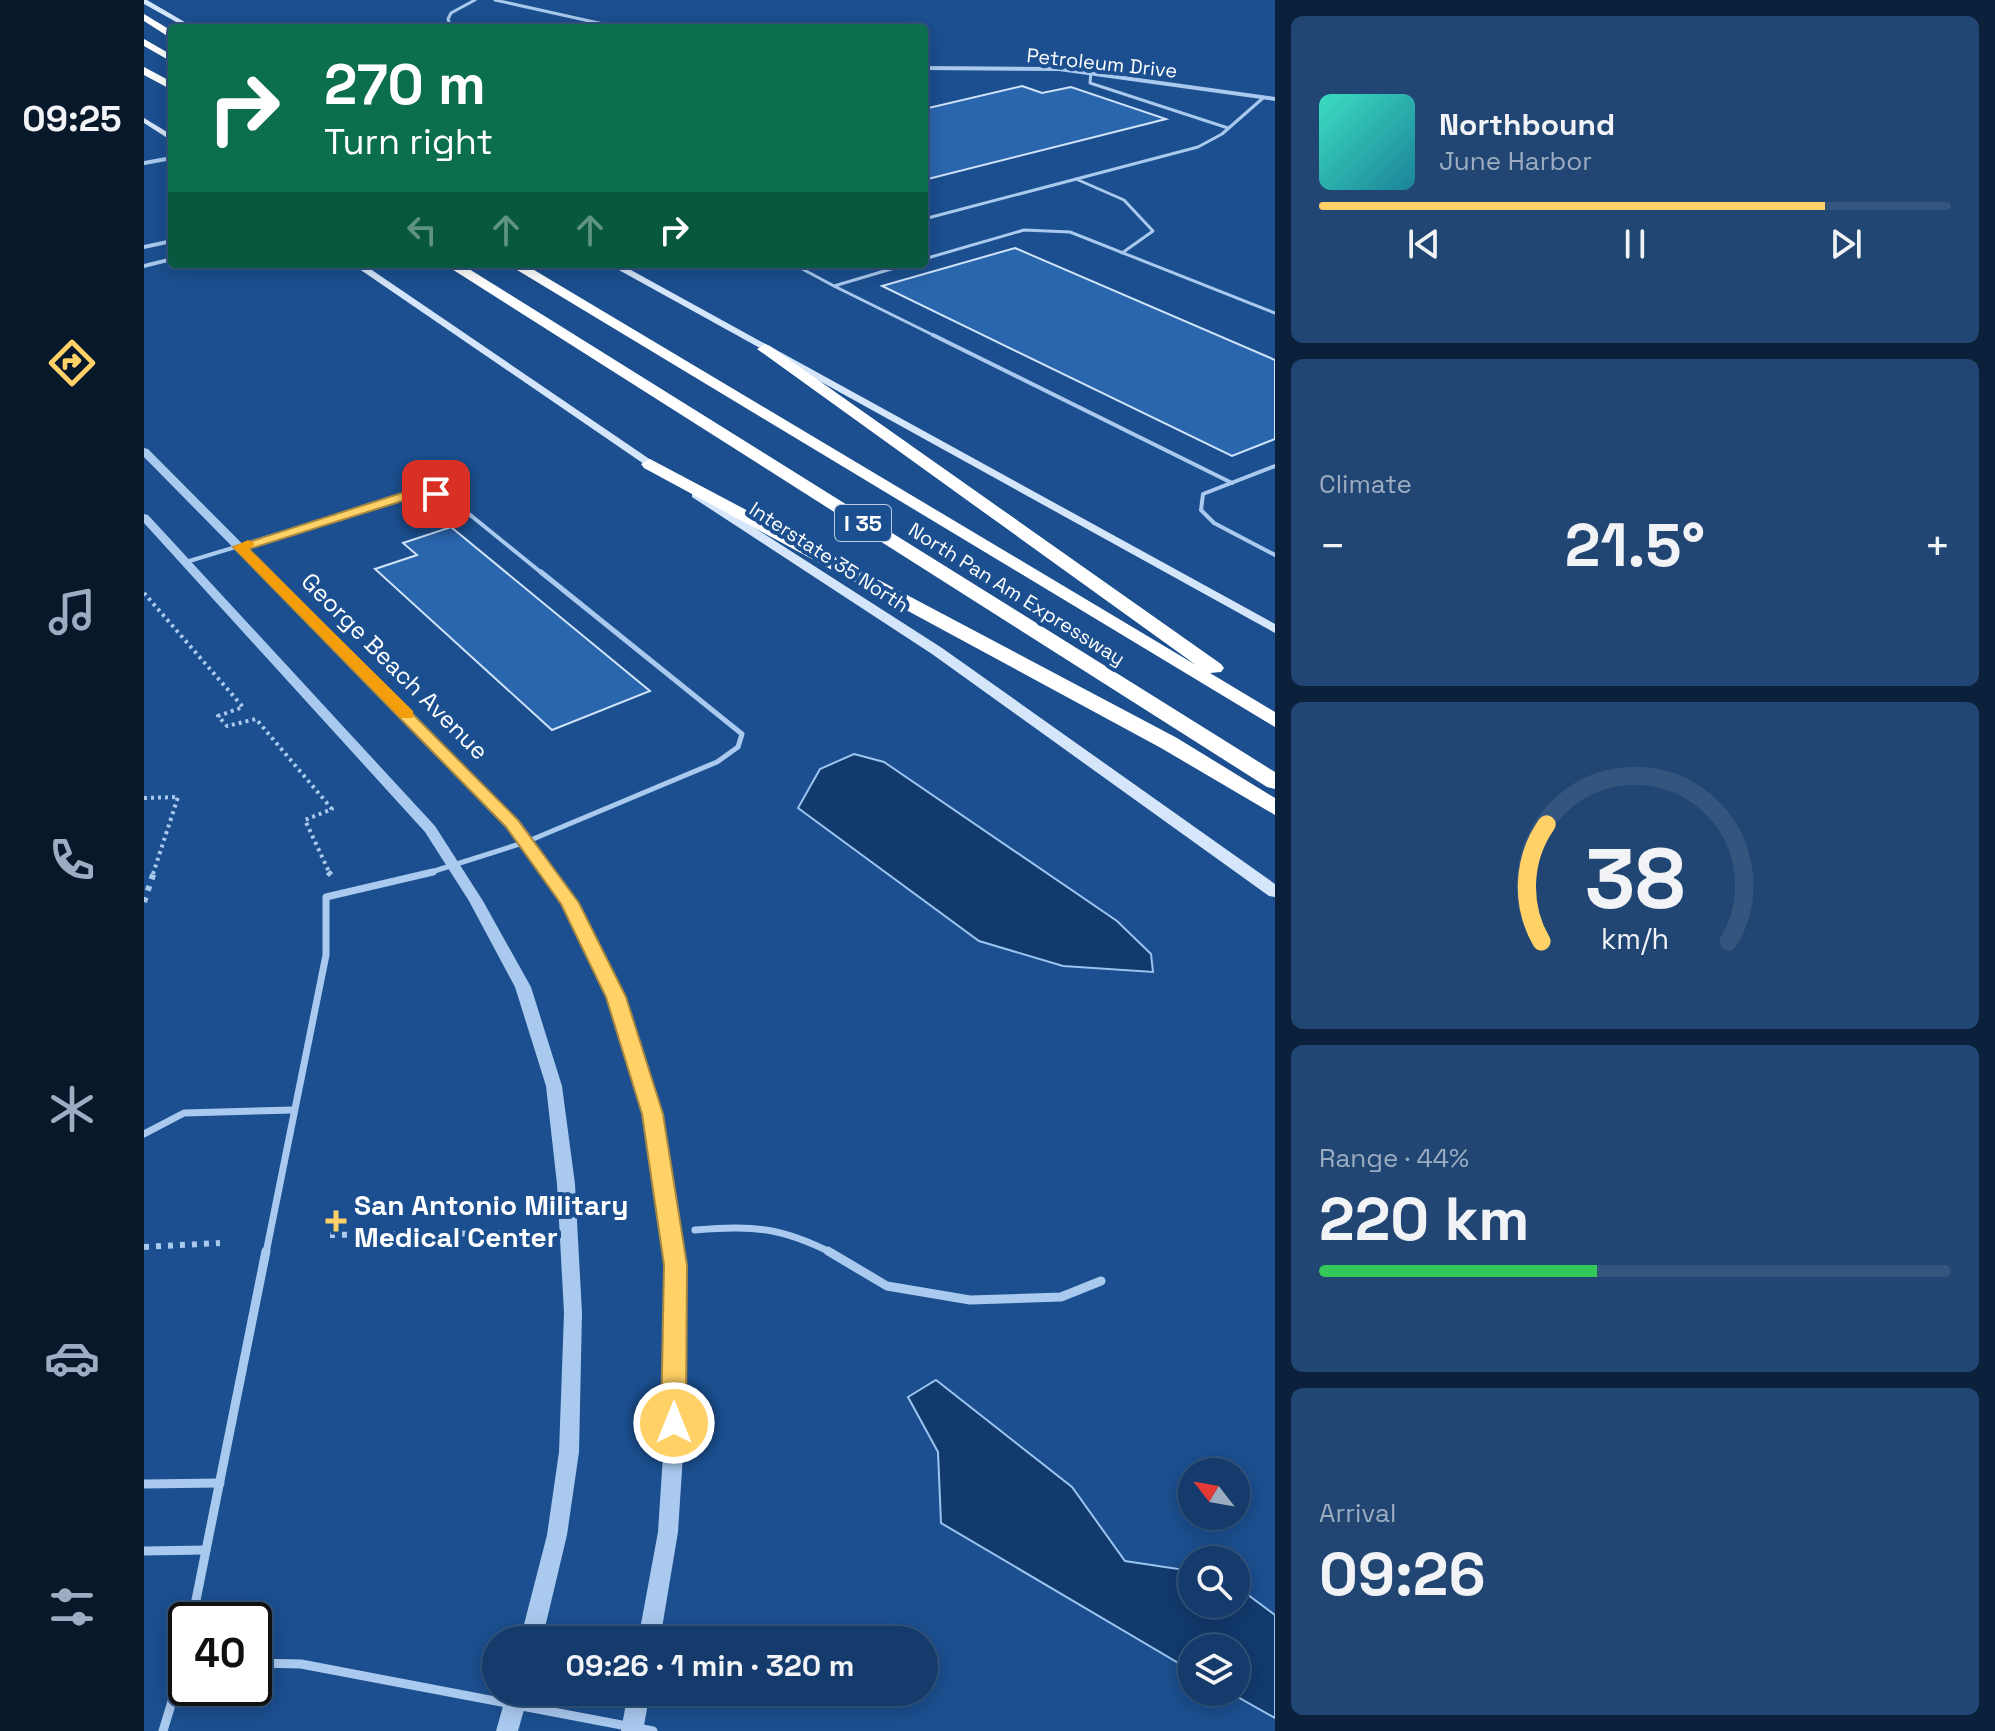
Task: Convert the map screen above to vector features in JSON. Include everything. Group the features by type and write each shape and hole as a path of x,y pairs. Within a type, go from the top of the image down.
{"highway":[{"path":"144,17 168,33"},
{"path":"144,42 168,57"},
{"path":"144,70 168,85"},
{"name":"North Pan Am Expressway","path":"457,268 1275,782"},
{"name":"North Pan Am Expressway","path":"521,268 1275,721"},
{"path":"765,349 1275,710"},
{"path":"650,464 1169,743 1275,808"}],"main road":[{"path":"144,1 185,24"},
{"path":"144,120 168,136"},
{"name":"Interstate 35 North","path":"363,268 650,464 937,651 1275,892"},
{"path":"634,270 765,349 1275,629"}],"street":[{"name":"Petroleum Drive","path":"928,68 1021,67 1091,72 1275,99"},
{"path":"144,163 168,159"},
{"path":"144,247 168,242"},
{"path":"144,266 168,260"},
{"name":"George Beach Avenue","path":"144,451 447,754 526,842 569,903 616,997 652,1114 675,1265 673,1455 669,1517 651,1626"},
{"path":"144,517 430,829 523,987 554,1086 566,1184 573,1313 569,1452 557,1535 534,1626"},
{"path":"507,1731 514,1706"},
{"path":"639,1706 639,1730"}],"lane":[{"path":"450,24 451,13 475,0"},
{"path":"495,0 603,24"},
{"path":"1091,72 1090,83 1228,128"},
{"path":"928,218 1198,147 1228,128 1263,98"},
{"path":"1076,179 1124,200 1153,231 1122,253"},
{"path":"928,258 1024,230 1070,232 1275,313"},
{"path":"800,268 1232,483"},
{"path":"834,286 895,268"},
{"path":"1275,466 1203,494 1201,510 1214,523 1275,555"},
{"path":"186,562 411,494 436,494 453,501 742,734 738,747 717,762 526,842 453,865 326,897 326,955 196,1602"},
{"path":"144,1134 184,1113 294,1110"},
{"path":"695,1230 756,1226 793,1234 831,1252 887,1286 970,1300 1061,1297 1101,1281"},
{"path":"144,1484 220,1483"},
{"path":"144,1551 206,1550"},
{"path":"272,1663 301,1664 482,1694"},
{"path":"163,1731 171,1706"},
{"path":"541,1706 639,1730"}],"path":[{"path":"144,593 243,707 218,716 227,726 256,719 332,809 305,820 325,869 337,878"},
{"path":"144,798 178,797 144,902"},
{"path":"330,1235 513,1233"},
{"path":"144,1247 220,1243"}],"water":[{"path":"854,754 884,762 1117,921 1151,954 1153,972 1063,966 979,941 798,808 820,769"},
{"path":"936,1380 1072,1487 1125,1561 1178,1569 1178,1618 1250,1618 1250,1596 1275,1615 1275,1718 1250,1704 1250,1634 1178,1634 1178,1663 941,1523 938,1452 908,1397"}],"building":[{"path":"1022,86 1042,93 1071,87 1166,119 928,179 928,108"},
{"path":"1015,248 1275,360 1275,439 1232,456 882,286"},
{"path":"451,527 650,691 552,730 375,569 417,555 403,543"}],"slow traffic":[{"path":"248,544 240,547 407,715"}],"place":[{"name":"San Antonio Military Medical Center","path":"336,1221"}],"route":[{"path":"436,494 411,494 240,547 512,823 569,903 616,997 652,1114 675,1265 674,1423"}]}
